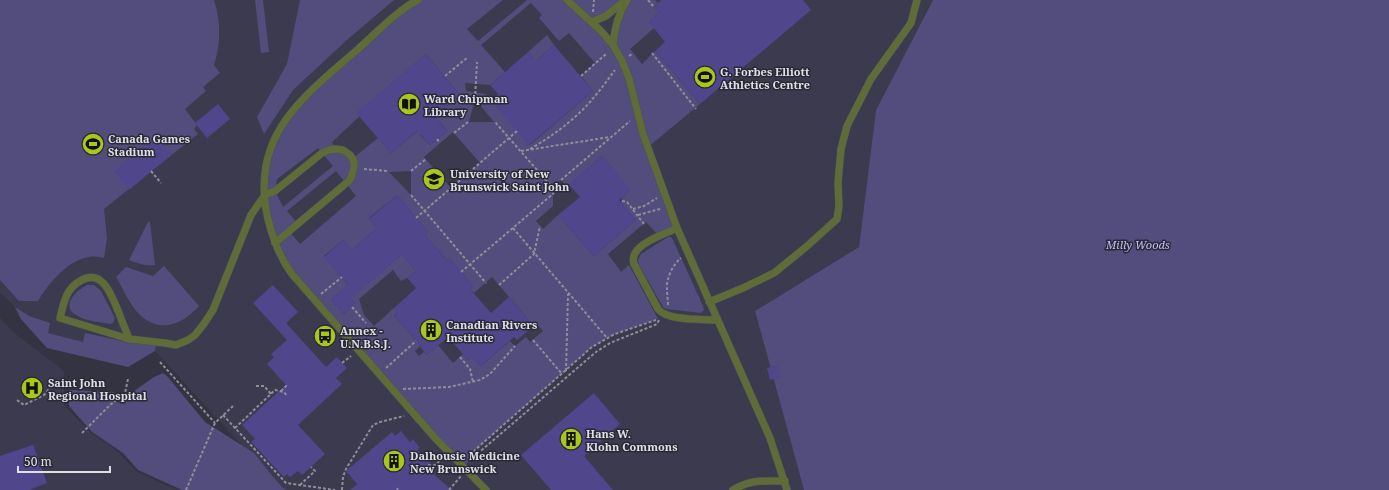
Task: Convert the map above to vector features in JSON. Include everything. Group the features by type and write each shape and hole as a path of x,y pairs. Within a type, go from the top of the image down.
{"lane":[{"path":"418,0 401,11 323,79 294,109 280,129 270,151 266,170 265,195 268,220 275,243 284,264 378,374 486,490"},
{"path":"567,0 592,22 613,45 622,61 628,78 637,115 677,228 716,320 770,438 787,490"},
{"path":"592,22 606,16 626,0"},
{"path":"613,45 616,22 626,0"},
{"path":"709,302 774,273 837,219 839,206 838,183 841,149 847,126 871,79 911,23 917,0"},
{"path":"129,339 111,295 101,281 93,278 85,278 70,289 65,296 60,318 129,339 176,345 188,340 195,335 213,310 251,215 265,195 275,191 322,153 336,149 343,150 350,155 354,161 354,168 350,180 275,243"},
{"path":"677,228 639,247 635,252 633,259 658,309 664,314 670,316 716,320"},
{"path":"733,490 743,484 754,481 785,481"}],"path":[{"path":"592,22 594,0"},
{"path":"648,0 654,6"},
{"path":"581,76 607,54 602,49"},
{"path":"530,149 550,137 578,115 596,95 622,61 633,52"},
{"path":"652,54 696,109"},
{"path":"445,76 468,57"},
{"path":"476,99 477,62"},
{"path":"561,180 637,115"},
{"path":"454,133 468,122"},
{"path":"495,122 553,188"},
{"path":"416,218 517,131"},
{"path":"521,151 611,137"},
{"path":"437,139 440,143"},
{"path":"129,148 136,152"},
{"path":"411,171 426,159"},
{"path":"354,168 388,171"},
{"path":"152,171 161,183"},
{"path":"461,272 554,193"},
{"path":"633,209 644,206 664,194"},
{"path":"411,195 486,282"},
{"path":"622,201 628,202 644,224"},
{"path":"638,215 669,207"},
{"path":"499,286 534,254 540,226"},
{"path":"513,228 607,338"},
{"path":"664,314 668,307 666,286 668,279 676,262 687,254"},
{"path":"314,300 342,277"},
{"path":"566,371 568,292"},
{"path":"352,307 366,323"},
{"path":"449,490 461,476 464,468 469,459 475,450 592,347 615,334 659,320 657,324 610,343 596,352 476,455 469,459"},
{"path":"533,340 562,374"},
{"path":"378,374 416,341"},
{"path":"396,394 404,388 449,387 480,380 490,374 515,346"},
{"path":"460,357 470,369 473,382"},
{"path":"160,362 215,422"},
{"path":"82,433 110,405 125,393 128,379"},
{"path":"17,400 24,405 44,396 55,382 66,382"},
{"path":"256,386 264,386 271,394"},
{"path":"281,391 287,386"},
{"path":"235,428 275,390 284,392 287,396"},
{"path":"186,490 215,422 233,406"},
{"path":"342,490 343,477 346,468 373,426 380,422 413,413"},
{"path":"223,416 254,447 286,484 335,490"},
{"path":"428,465 433,466 439,462"},
{"path":"300,485 315,471 311,467"}],"shaded area":[{"name":"University of New Brunswick Saint John","path":"0,0 933,0 876,110 859,247 755,311 804,490 283,490 155,351 128,367 47,348 21,319 15,307 0,293"},
{"name":"Saint John Regional Hospital","path":"0,318 13,332 64,371 64,405 91,433 116,450 136,471 179,490 0,490"}],"green space":[{"name":"Canada Games Stadium","path":"0,0 214,0 218,16 219,41 214,65 220,73 203,87 206,91 185,109 197,125 194,129 198,134 104,209 107,238 104,258 91,257 74,262 59,274 38,301 19,301 0,280"},
{"path":"255,0 263,0 269,52 261,53"},
{"path":"300,0 394,0 348,39 293,90 264,134 257,117 287,64"},
{"path":"418,0 503,0 467,29 478,41 527,0 625,0 604,16 592,22 613,45 619,17 627,0 655,0 658,3 654,7 659,13 649,22 654,28 630,49 642,64 655,51 700,104 647,148 677,228 659,236 646,222 608,254 621,272 629,265 658,319 615,334 592,347 475,450 464,468 378,374 284,264 270,227 265,195 266,163 272,146 289,115 298,103 323,79 401,11","holes":["531,3 542,15 539,18 559,41 569,33 595,63 581,76 593,91 530,145 486,94 466,91 465,83 490,85 505,72 481,45","426,54 460,95 432,120 435,124 439,121 447,131 430,145 420,135 424,132 420,129 391,153 378,138 352,159 343,150 336,149 332,142 360,116 357,113","475,99 494,122 469,122","453,132 480,163 451,188 424,157","318,148 333,166 283,207 275,191 277,179","602,156 630,190 622,198 621,203 636,220 594,256 558,215 543,229 536,221 553,206 553,187 561,180 567,187","336,171 356,196 300,244 289,231 298,224 287,211","411,171 411,195 389,172","397,195 428,232 425,235 448,261 450,259 473,286 470,289 474,293 492,277 534,326 537,324 543,331 530,342 526,337 515,346 510,341 481,366 472,357 468,360 463,354 453,363 438,345 427,355 424,352 419,356 415,351 421,346 394,315 397,312 394,308 374,326 364,315 359,299 393,270 401,281 416,271 402,254 356,293 353,291 348,295 355,303 344,314 331,300 342,290 345,292 351,288 324,256 343,240 352,250 377,228 369,218"]},
{"name":"Milly Woods","path":"933,0 1389,0 1389,490 804,490 755,311 859,247 876,110"},
{"path":"547,35 554,45 536,61 514,77 534,59 528,52"},
{"path":"148,222 150,222 155,265 136,263 129,260"},
{"path":"668,237 671,237 673,240 703,306 704,310 701,313 666,309 663,307 639,265 638,260 641,254"},
{"path":"164,266 199,306 185,318 170,325 154,324 139,314 129,301 116,277 126,267 153,276"},
{"path":"88,285 94,285 101,291 115,318 113,323 110,324 88,320 71,311 70,303 72,298 79,290"},
{"path":"15,307 29,316 50,323 48,333 83,342 85,333 122,341 156,345 155,351 128,367 47,348 21,319"},
{"path":"163,373 205,422 254,453 274,478 283,488 287,490 182,490 138,470 123,453 92,432 69,406 69,390 114,392 117,403 154,377"}],"building":[{"name":"G. Forbes Elliott Athletics Centre","path":"661,0 803,0 811,10 700,104 655,51 665,42 649,22 659,13 654,7"},
{"path":"554,45 593,91 529,145 491,100 498,94 490,85 528,52 536,61"},
{"name":"Ward Chipman Library","path":"426,54 460,95 435,117 447,131 430,145 417,131 391,153 356,113"},
{"path":"218,104 230,119 207,138 195,123"},
{"path":"157,135 172,154 129,190 114,171"},
{"path":"602,156 631,190 619,200 636,220 594,256 558,215 580,197 569,185"},
{"path":"397,195 428,232 425,235 448,261 450,259 473,286 470,289 491,313 509,297 534,326 517,340 514,337 481,366 472,357 468,360 448,337 427,355 394,315 397,312 394,308 416,288 407,278 416,271 402,254 351,298 355,303 344,314 331,300 348,284 324,257 343,240 352,250 377,228 369,219"},
{"path":"273,285 298,312 286,323 326,367 337,357 347,368 336,378 342,384 298,425 325,454 302,475 298,471 290,477 287,474 284,477 251,442 255,439 242,425 286,385 267,364 274,357 271,354 287,340 253,303"},
{"path":"777,365 781,377 770,380 767,368"},
{"name":"Hans W. Klohn Commons","path":"594,393 620,424 584,456 613,490 551,490 521,455"},
{"name":"Dalhousie Medicine New Brunswick","path":"401,431 410,442 413,439 420,448 417,450 431,462 426,468 452,490 350,490 357,484 346,471 392,432 395,436"},
{"path":"33,445 47,483 29,490 0,490 0,456"}],"place":[{"name":"G. Forbes Elliott Athletics Centre","path":"705,77"},
{"name":"Ward Chipman Library","path":"409,104"},
{"name":"Canada Games Stadium","path":"93,144"},
{"name":"University of New Brunswick Saint John","path":"434,179"},
{"name":"Canadian Rivers Institute","path":"431,330"},
{"name":"Annex - U.N.B.S.J.","path":"325,336"},
{"name":"Saint John Regional Hospital","path":"32,388"},
{"name":"Hans W. Klohn Commons","path":"571,439"},
{"name":"Dalhousie Medicine New Brunswick","path":"394,461"}]}
